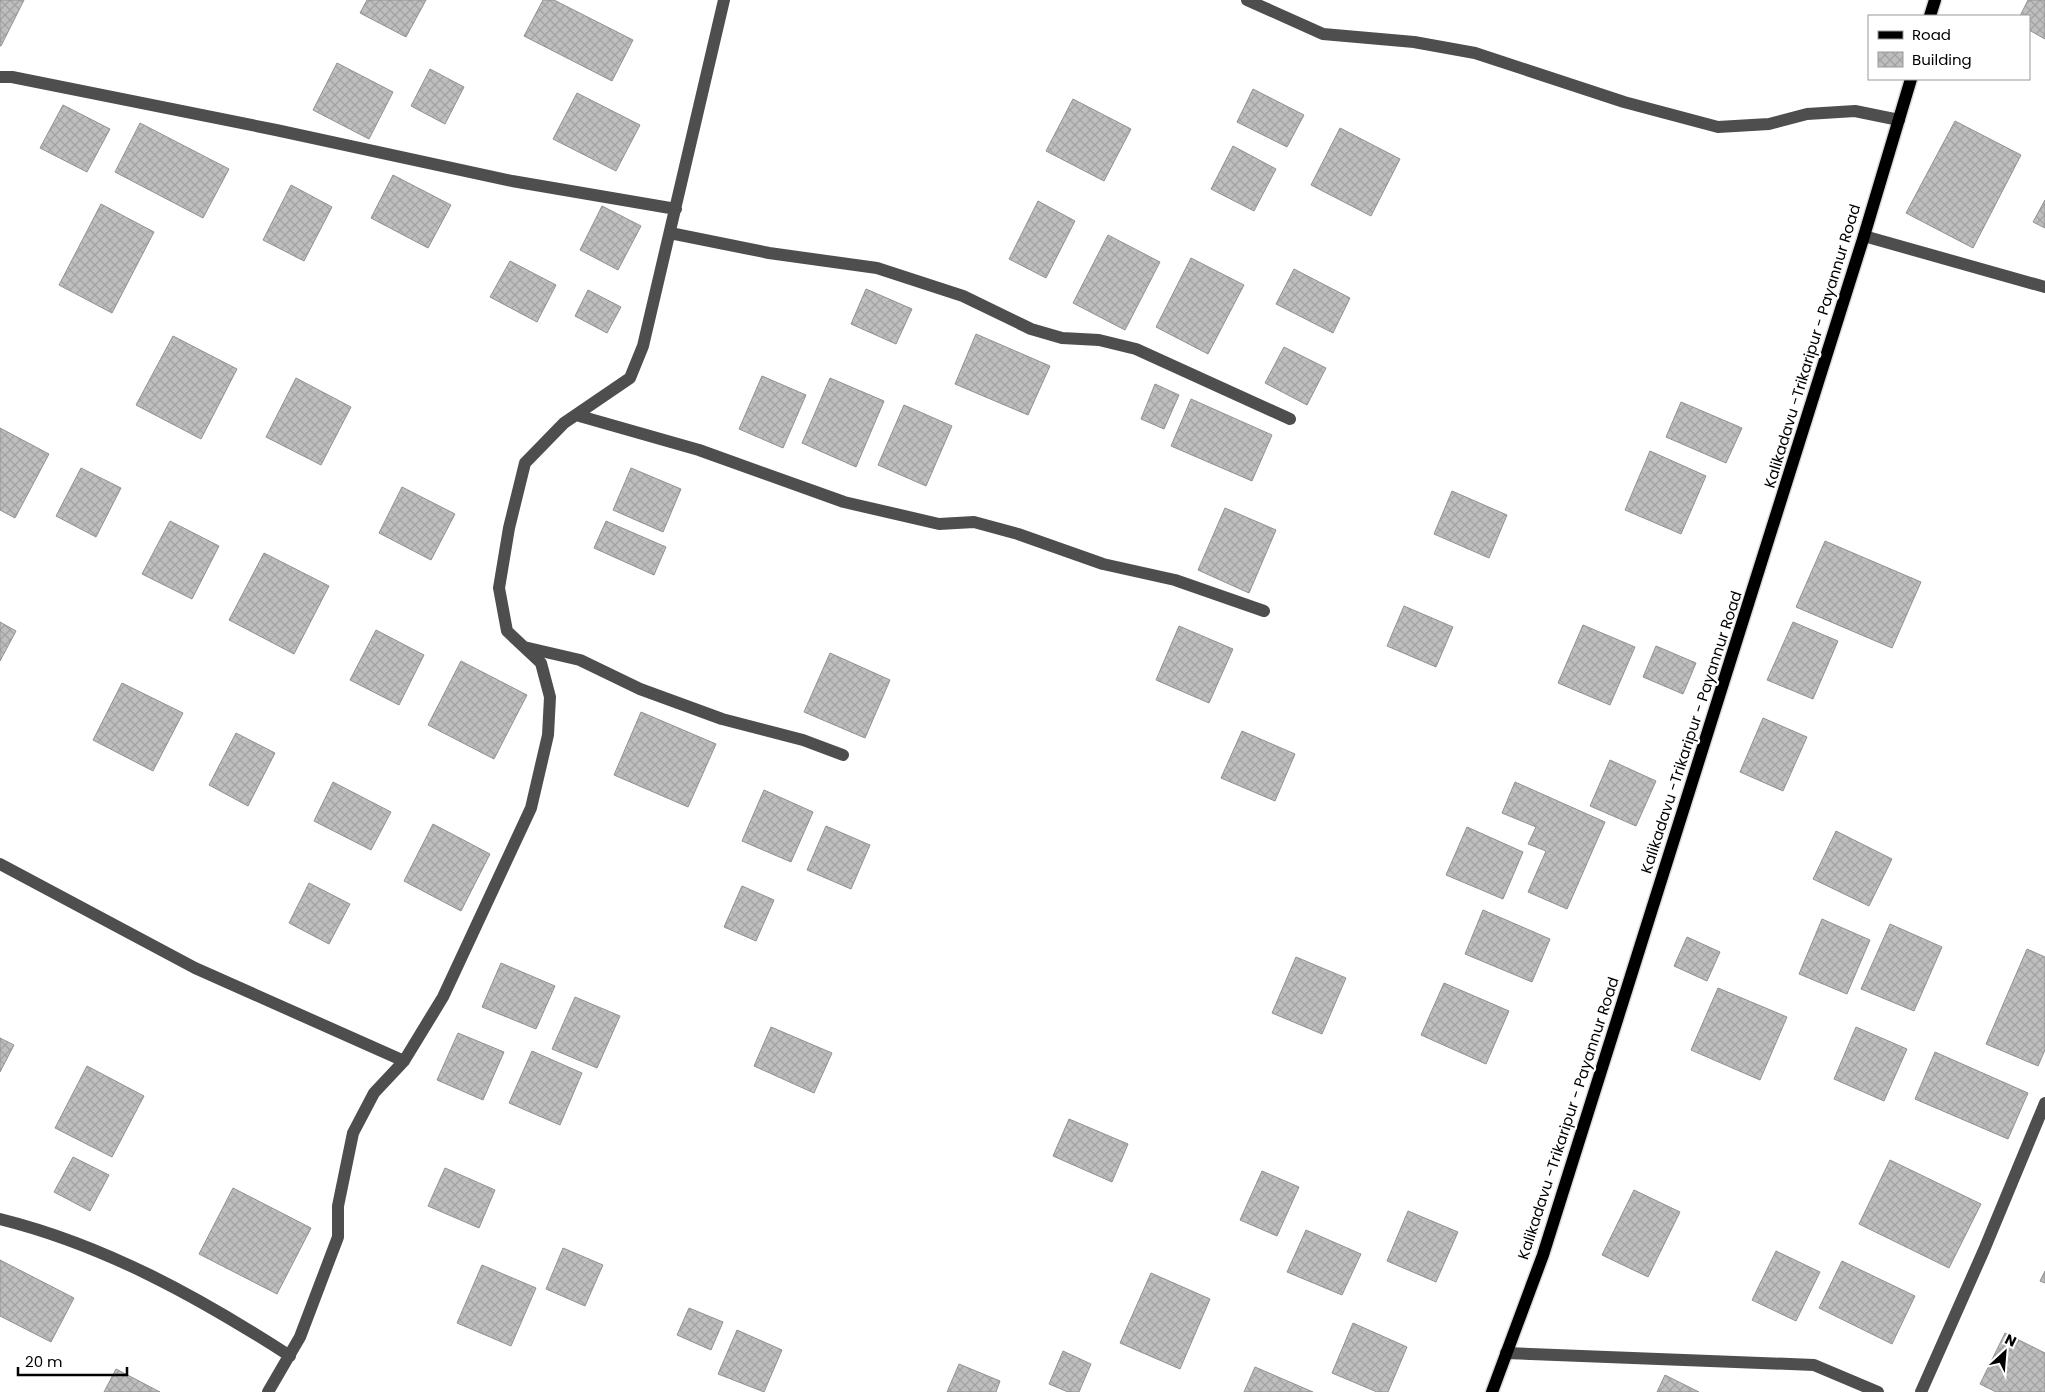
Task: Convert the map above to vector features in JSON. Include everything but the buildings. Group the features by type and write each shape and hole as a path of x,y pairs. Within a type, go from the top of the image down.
{"main road":[{"path":"1930,15 1935,0"},
{"name":"Kalikadavu -Trikaripur - Payannur Road","path":"1492,1392 1543,1254 1864,236 1911,80"}],"street":[{"path":"268,1392 300,1337 338,1237 338,1206 354,1133 374,1093 404,1061 443,997 531,808 548,735 550,697 541,663 507,631 499,588 509,528 525,463 564,423 630,378 643,346 724,0"},
{"path":"1247,0 1323,34 1414,42 1475,53 1624,102 1718,126 1769,124 1807,114 1855,112 1899,120"},
{"path":"0,77 12,77 256,126 512,181 676,209"},
{"path":"670,233 769,253 877,268 962,296 1031,329 1062,338 1099,340 1136,350 1290,419"},
{"path":"1864,236 2045,287"},
{"path":"576,415 699,450 844,502 939,524 974,522 1018,534 1103,564 1175,580 1264,611"},
{"path":"524,647 580,660 640,688 722,719 803,740 843,755"},
{"path":"0,864 195,968 404,1061"},
{"path":"1921,1392 1984,1250 2045,1103"},
{"path":"0,1219 65,1238 132,1266 233,1319 290,1356"},
{"path":"1506,1353 1814,1366 1878,1392"}]}
